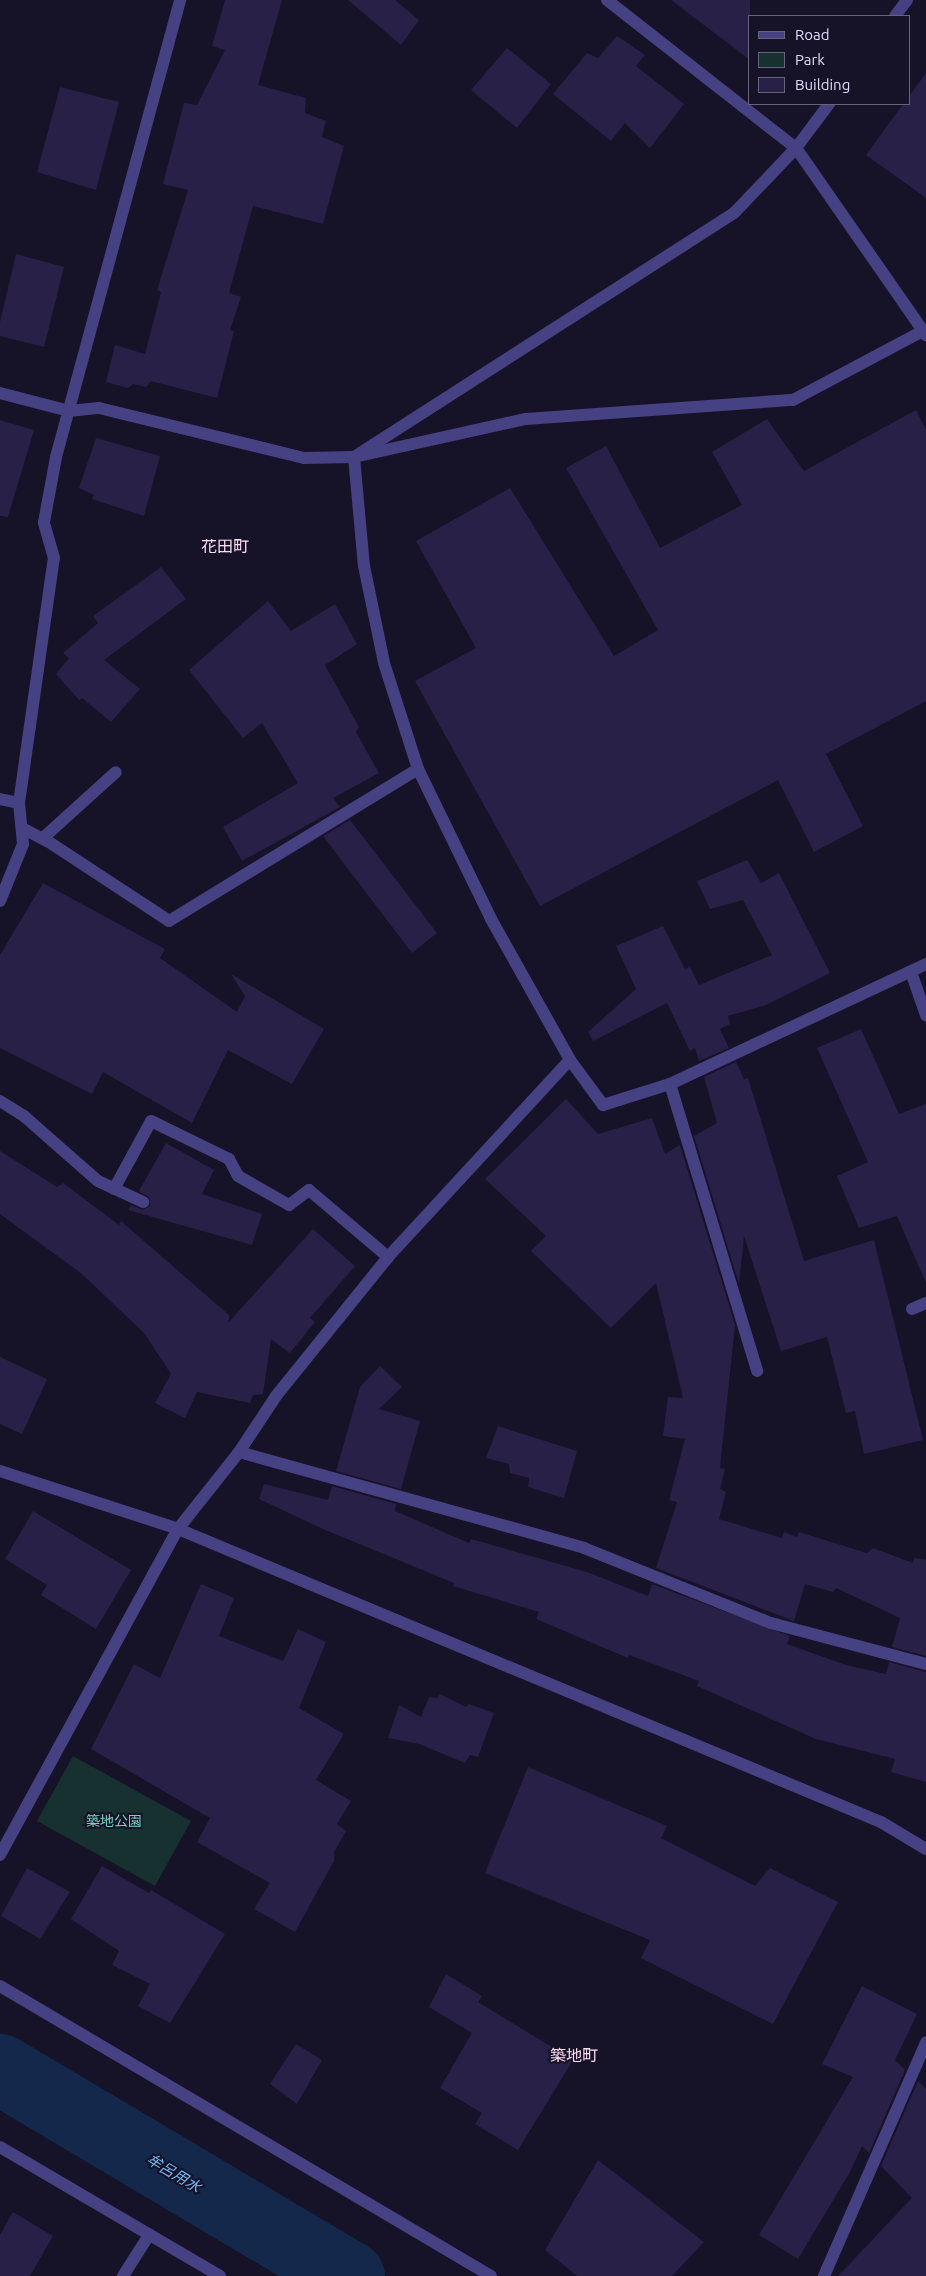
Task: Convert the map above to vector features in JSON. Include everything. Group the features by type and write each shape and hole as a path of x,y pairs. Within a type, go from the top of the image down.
{"street":[{"path":"0,901 23,844 24,828 20,803 54,558 44,522 56,457 180,0"},
{"path":"0,393 69,411 99,408 304,458 354,457 526,419 794,400 925,333 796,148 607,0"},
{"path":"895,15 907,0"},
{"path":"354,457 734,213 796,148 828,105"},
{"path":"354,457 364,566 384,663 418,769 491,919 570,1060 604,1105 670,1084 926,964"},
{"path":"24,828 43,838 169,921 418,769"},
{"path":"43,838 116,772"},
{"path":"0,799 20,803"},
{"path":"911,972 926,1015"},
{"path":"0,1855 178,1529 239,1452 276,1396 388,1257 570,1060"},
{"path":"670,1084 757,1371"},
{"path":"0,1101 24,1116 98,1181 143,1202"},
{"path":"114,1189 151,1121 229,1159 238,1176 289,1205 309,1190 388,1257"},
{"path":"912,1310 926,1303"},
{"path":"239,1452 584,1548 771,1623 926,1664"},
{"path":"0,1471 178,1529 881,1822 926,1849"},
{"path":"0,1986 491,2276"},
{"path":"824,2276 926,2042"},
{"path":"0,2147 220,2276"},
{"path":"122,2276 149,2235"}],"green space":[{"name":"築地公園","path":"73,1756 191,1821 155,1886 37,1821"}],"building":[{"path":"225,0 282,0 258,85 306,98 305,113 326,121 322,137 344,146 323,224 253,206 229,293 241,297 230,330 234,331 217,398 151,381 146,387 133,384 128,388 106,382 115,345 145,354 161,292 157,290 188,190 163,184 184,103 197,105 225,50 212,46"},
{"path":"348,0 395,0 419,20 401,45"},
{"path":"671,0 750,0 748,58"},
{"path":"617,36 645,55 636,66 684,104 650,148 625,123 611,141 553,94 587,53 598,58"},
{"path":"507,48 551,84 517,128 471,90"},
{"path":"926,73 926,198 866,155 902,105 911,105 911,94"},
{"path":"60,87 119,102 96,190 37,172"},
{"path":"16,254 64,267 44,347 0,336 0,322"},
{"path":"916,410 926,430 926,701 826,754 863,826 814,852 778,780 540,906 415,681 476,648 416,541 510,488 614,656 658,630 566,468 606,446 660,548 742,505 712,452 767,419 804,471"},
{"path":"0,420 34,430 8,517 0,516"},
{"path":"96,438 160,456 144,516 92,499 94,495 79,488"},
{"path":"161,567 186,599 104,660 140,689 111,722 82,698 79,700 56,674 69,658 63,653 98,623 93,616"},
{"path":"268,601 291,631 335,604 357,644 325,665 359,727 356,732 379,773 333,798 340,807 242,861 223,827 298,783 262,723 243,738 189,670"},
{"path":"350,820 437,933 412,953 323,836"},
{"path":"747,860 761,883 779,873 830,973 766,1005 728,1016 730,1024 720,1029 729,1048 699,1061 695,1048 690,1051 667,1003 593,1041 588,1032 636,989 616,946 663,926 685,969 690,967 699,985 772,955 743,900 710,909 697,881"},
{"path":"43,883 165,949 160,958 237,1012 245,996 231,974 324,1029 292,1084 228,1050 192,1123 103,1072 92,1094 0,1048 0,955"},
{"path":"861,1029 899,1114 926,1104 926,1283 897,1216 859,1228 837,1176 868,1162 817,1048"},
{"path":"736,1062 744,1079 748,1078 804,1261 874,1240 923,1440 864,1454 855,1411 846,1413 827,1337 781,1351 744,1236 739,1284 694,1136 717,1123 704,1077"},
{"path":"566,1099 598,1134 652,1118 665,1154 680,1145 735,1325 720,1468 725,1469 720,1489 726,1492 719,1519 782,1538 784,1532 797,1537 799,1532 867,1553 873,1548 913,1563 914,1558 926,1560 926,1656 892,1647 900,1618 836,1588 833,1592 805,1584 794,1621 656,1568 677,1502 669,1500 685,1439 663,1436 668,1397 683,1398 656,1283 611,1328 531,1251 546,1236 485,1179"},
{"path":"166,1143 214,1170 202,1194 262,1214 252,1245 128,1210 131,1205 143,1210 150,1206 149,1197 139,1191"},
{"path":"0,1151 57,1187 63,1183 119,1225 121,1221 230,1316 228,1323 313,1229 355,1266 310,1318 315,1322 290,1353 271,1339 263,1394 253,1395 250,1403 197,1392 185,1418 155,1403 171,1374 144,1333 82,1274 0,1214"},
{"path":"0,1357 47,1379 22,1434 0,1424"},
{"path":"380,1366 402,1387 379,1409 420,1421 401,1489 336,1471 360,1387"},
{"path":"498,1426 577,1451 564,1498 528,1487 529,1478 510,1473 509,1464 486,1458"},
{"path":"264,1484 328,1500 332,1486 396,1504 395,1511 469,1543 471,1539 587,1572 648,1596 652,1584 790,1636 787,1644 846,1665 886,1674 889,1662 926,1672 926,1782 891,1772 895,1759 816,1739 697,1686 699,1681 629,1655 628,1658 536,1619 539,1612 453,1586 454,1583 323,1529 259,1499"},
{"path":"33,1511 131,1570 96,1629 41,1595 47,1585 5,1559"},
{"path":"201,1584 234,1598 219,1636 283,1661 298,1629 326,1642 299,1708 344,1734 316,1780 351,1801 337,1824 346,1831 334,1852 334,1861 295,1932 254,1909 270,1883 197,1842 210,1818 91,1749 134,1664 160,1678"},
{"path":"440,1694 466,1707 469,1704 494,1713 478,1757 470,1755 465,1763 419,1744 388,1738 399,1705 421,1717 429,1697 437,1698"},
{"path":"528,1767 667,1826 661,1838 755,1886 770,1868 838,1902 773,2024 641,1958 650,1940 485,1873"},
{"path":"102,1866 149,1893 151,1890 225,1934 170,2023 138,2006 150,1984 112,1965 119,1951 71,1919"},
{"path":"27,1868 70,1892 40,1939 1,1916"},
{"path":"446,1974 482,1996 478,2002 573,2060 518,2150 475,2124 482,2113 440,2088 472,2033 429,2007"},
{"path":"862,1986 917,2014 895,2060 905,2070 869,2153 862,2146 850,2172 798,2259 759,2235 853,2077 822,2064"},
{"path":"296,2044 322,2060 297,2104 270,2084"},
{"path":"918,2081 926,2089 926,2276 838,2276 912,2198 881,2166"},
{"path":"598,2160 704,2242 672,2276 577,2276 545,2250"},
{"path":"13,2212 53,2236 30,2276 0,2276 0,2235"}],"waterway":[{"name":"牟呂用水","path":"0,2069 349,2276"}],"district":[{"name":"花田町","path":"225,546"},
{"name":"築地町","path":"574,2055"}]}
